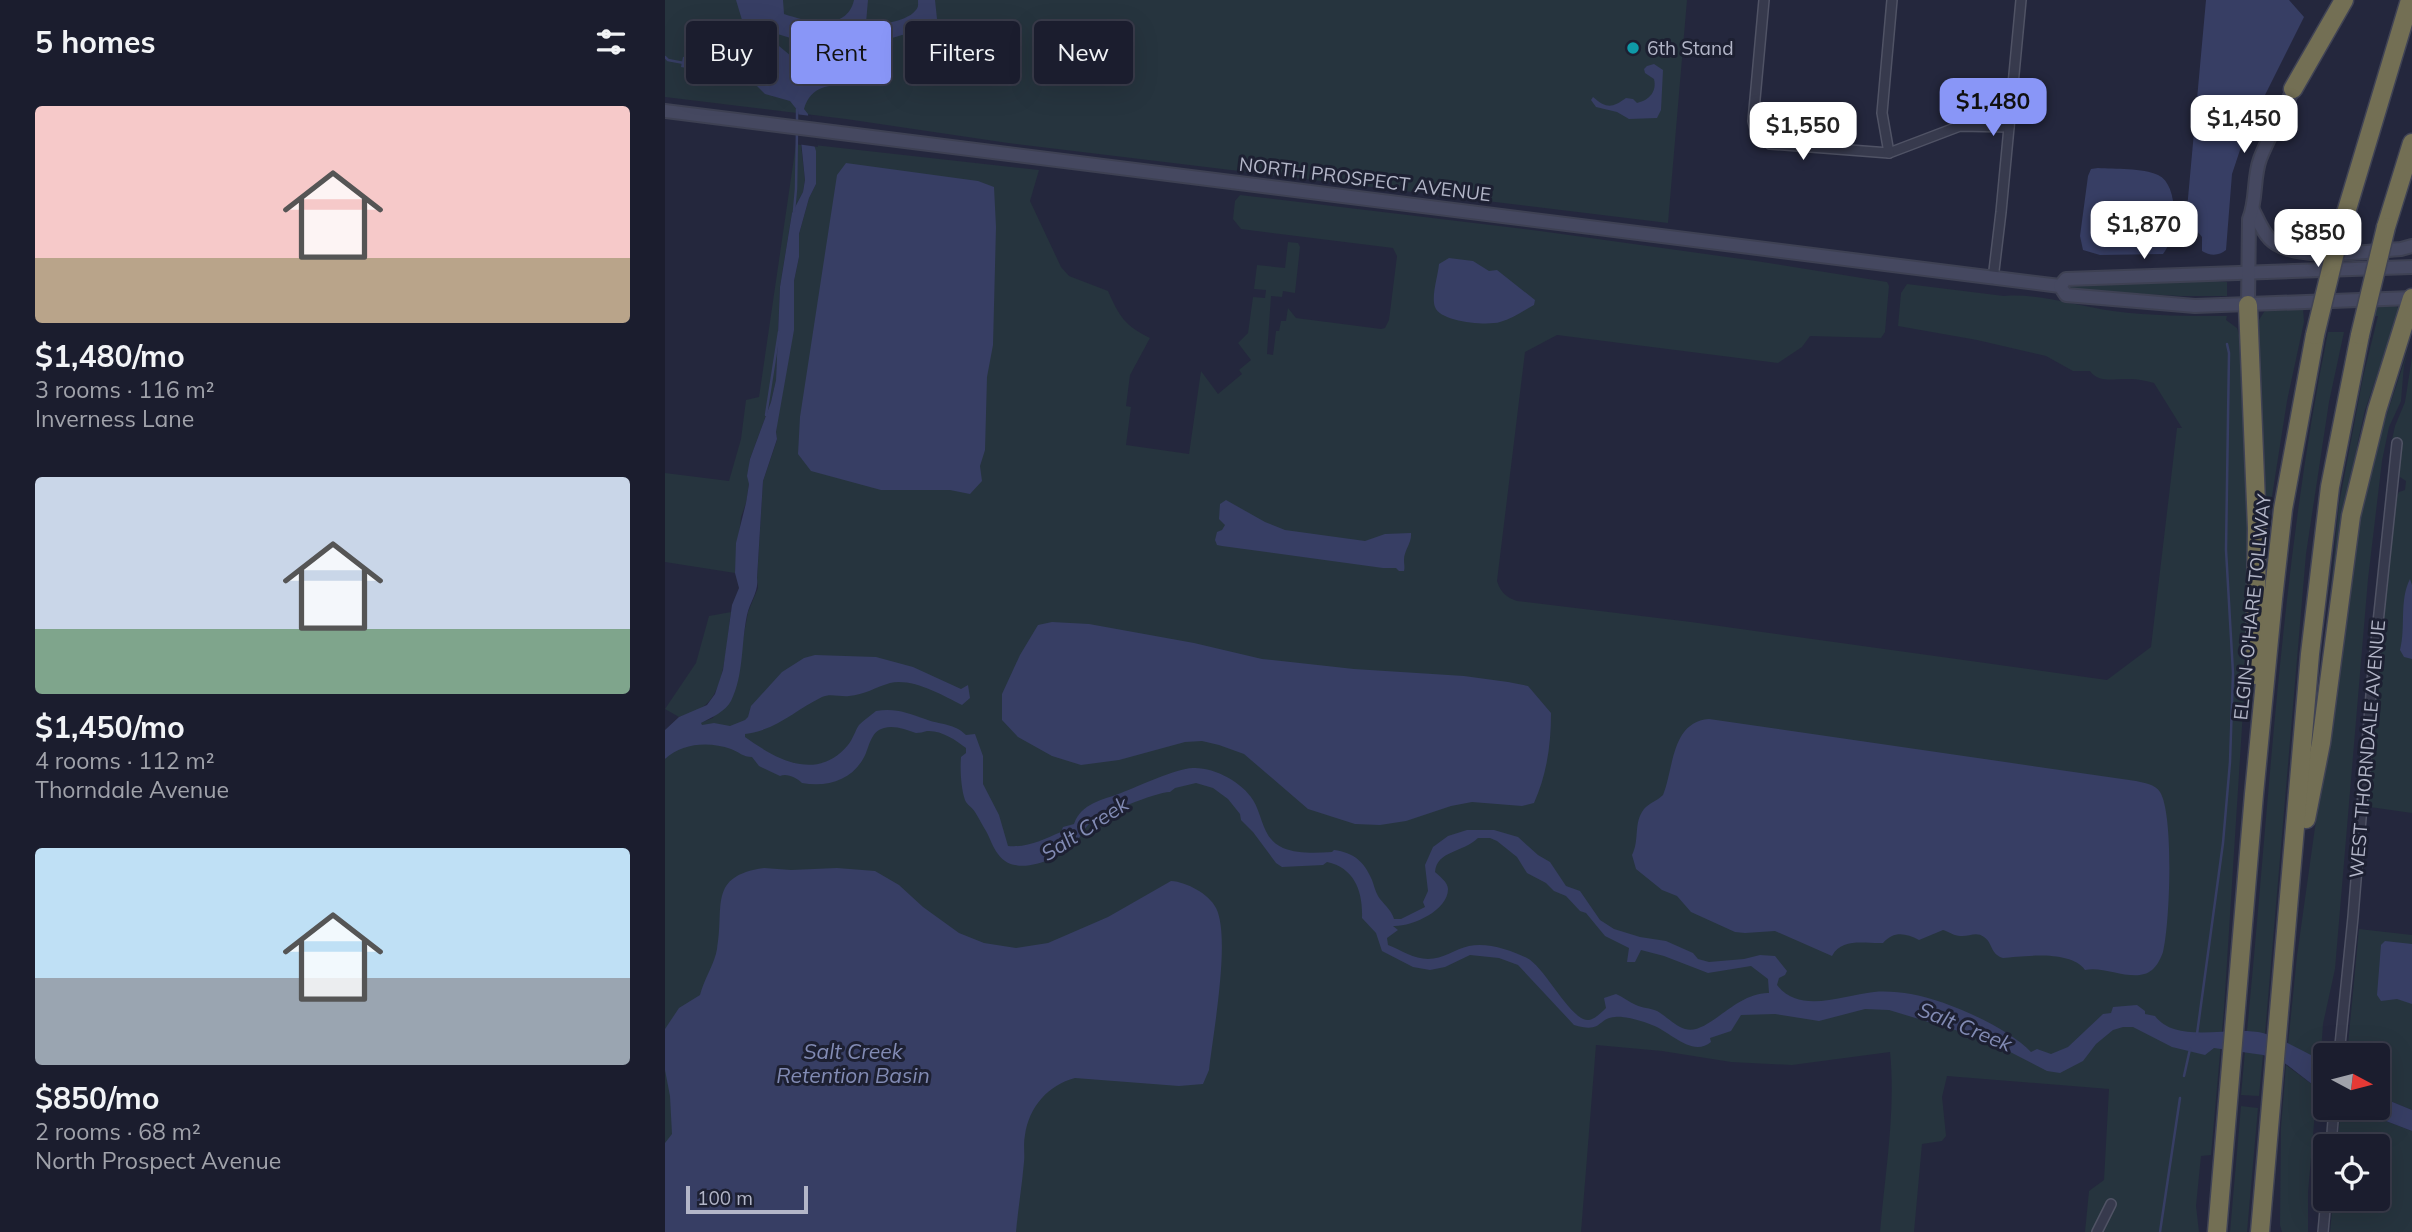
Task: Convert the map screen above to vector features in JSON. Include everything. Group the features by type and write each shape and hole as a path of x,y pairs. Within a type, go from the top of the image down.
{"highway":[{"path":"2293,89 2344,0"},
{"name":"ELGIN-O'HARE TOLLWAY","path":"2217,1232 2254,794 2283,509 2315,335 2339,236 2410,0"},
{"path":"2260,1232 2321,552 2332,475 2360,335 2386,227 2412,143"},
{"path":"2288,912 2321,743 2353,506 2382,391 2412,298"},
{"path":"2248,304 2257,527 2254,794"}],"main road":[{"path":"2248,304 2249,219 2253,210 2260,161 2334,0"},
{"name":"NORTH PROSPECT AVENUE","path":"665,112 2060,286"},
{"path":"2253,210 2271,240 2299,252 2401,249 2412,246"},
{"name":"NORTH PROSPECT AVENUE","path":"2060,286 2066,279 2412,267"},
{"name":"NORTH PROSPECT AVENUE","path":"2060,286 2066,295 2182,306 2412,298"}],"street":[{"path":"1764,0 1753,121 1756,133 1770,144 1889,153 1960,126 2009,127"},
{"path":"1889,153 1882,113 1892,0"},
{"path":"1993,279 2021,0"},
{"name":"WEST THORNDALE AVENUE","path":"2340,1043 2373,670 2397,443"},
{"path":"2097,1232 2111,1204"},
{"path":"2323,1232 2325,1211"}],"shaded area":[{"path":"665,0 1687,0 1668,223 1008,143 846,119 665,97"},
{"path":"796,144 801,145 805,180 803,192 792,213 780,287 776,380 771,402 750,459 749,484 741,517 735,573 665,562 665,473 729,481 741,439 746,400 759,397"},
{"path":"814,145 1039,170 1030,201 1061,267 1069,276 1108,291 1124,319 1134,329 1150,338 1130,375 1126,406 1131,407 1126,445 1189,454 1201,371 1218,394 1242,374 1239,370 1251,360 1238,343 1248,333 1253,297 1265,298 1266,290 1254,289 1257,265 1285,268 1288,242 1298,243 1300,247 1295,293 1283,291 1282,297 1271,296 1267,354 1273,355 1276,331 1279,331 1281,321 1286,321 1288,308 1296,318 1381,329 1385,328 1389,320 1397,256 1393,248 1241,229 1233,219 1235,201 1240,195 1540,231 1887,282 1889,286 1885,332 1881,338 1810,336 1802,347 1778,363 1557,335 1525,352 1497,581 1500,589 1517,601 1691,622 2107,680 2151,647 2177,428 2182,428 2154,383 2133,379 2098,378 2090,371 2073,371 2046,356 1898,326 1901,293 1907,284 2004,296 2045,298 2127,313 2227,316 2226,320 2237,328 2239,335 2249,556 2248,633 2224,1009 2211,1155 2201,1156 2196,1206 2199,1232 2085,1232 2089,1191 2104,1180 2109,1089 1947,1076 1942,1097 1946,1136 1942,1141 1922,1144 1914,1232 1880,1232 1891,1119 1890,1052 1792,1065 1731,1062 1662,1051 1596,1045 1581,1232 665,1232 665,759 700,723 713,718 743,639 748,612 758,588 763,481 777,440 799,257 799,234 809,198 816,184"},
{"path":"2204,280 2227,282 2227,296 2070,290 2070,284"},
{"path":"2377,305 2394,305 2400,309 2365,410 2358,441 2325,650 2339,504 2363,377 2378,316 2374,316"},
{"path":"2303,308 2304,322 2287,401 2265,541 2257,323 2268,310"},
{"path":"2328,332 2344,332 2329,402 2306,554 2265,1034 2247,1031 2270,768 2299,505"},
{"path":"2412,338 2404,365 2401,401 2389,427 2382,461 2368,579 2335,969 2322,1043 2313,1043 2313,1060 2288,1044 2297,956 2359,513 2375,450"},
{"path":"2412,357 2412,813 2370,807 2368,801 2385,591 2396,498 2399,492 2405,490 2406,481 2400,477 2399,472 2402,441 2392,440 2405,402"},
{"path":"731,612 724,663 711,699 698,710 679,717 665,709 696,663 709,616"},
{"path":"2359,929 2412,935 2412,1110 2391,1101 2391,1043 2348,1043"},
{"path":"2245,1051 2263,1055 2259,1096 2241,1095"},
{"path":"2286,1065 2313,1085 2314,1120 2308,1193 2308,1232 2282,1232 2280,1225 2281,1127"},
{"path":"2241,1106 2258,1108 2247,1232 2230,1232"},
{"path":"2340,1120 2383,1120 2412,1131 2412,1232 2330,1232 2332,1211 2390,1211 2390,1134 2338,1134"}],"water":[{"path":"736,0 783,0 784,14 810,21 791,21 791,38 777,34 777,21 742,20"},
{"path":"854,0 868,0 866,21 835,21 850,10"},
{"path":"918,0 935,0 935,21 905,21 905,35 891,38 891,22 912,14 918,7"},
{"path":"2206,0 2289,0 2304,17 2245,135 2232,174 2226,250 2214,255 2202,251 2202,237 2188,220 2187,209"},
{"name":"Salt Creek","path":"777,45 791,56 791,84 859,84 822,88 812,95 804,109 808,114 809,129 816,151 816,184 809,198 799,234 799,257 794,281 794,330 777,439 763,481 757,588 747,615 740,670 731,701 726,708 701,723 702,725 714,723 730,726 745,720 751,706 782,672 804,658 815,655 876,657 913,667 961,689 968,685 970,698 962,705 918,685 890,683 865,693 825,696 776,724 745,734 745,737 783,759 810,765 823,763 836,756 850,743 859,725 876,711 901,712 952,726 966,735 975,734 983,756 983,784 999,815 1008,846 1029,844 1061,832 1063,827 1074,824 1082,811 1093,803 1157,778 1185,769 1210,770 1235,782 1248,793 1267,833 1276,844 1301,852 1334,850 1357,859 1366,868 1378,896 1394,919 1401,919 1425,907 1423,902 1428,891 1425,865 1433,847 1448,836 1467,830 1494,830 1518,837 1550,862 1566,886 1580,891 1600,920 1614,929 1666,941 1693,953 1698,959 1709,962 1760,955 1775,956 1787,971 1779,978 1777,985 1797,999 1823,1001 1878,992 1925,997 1992,1024 2031,1052 2037,1049 2051,1054 2068,1047 2103,1014 2111,1013 2113,1007 2137,1005 2145,1014 2155,1016 2165,1025 2177,1030 2250,1031 2284,1041 2313,1056 2313,1085 2282,1061 2263,1055 2214,1048 2205,1055 2172,1047 2133,1027 2113,1030 2096,1044 2083,1061 2060,1073 2047,1071 1985,1039 1889,1010 1865,1009 1819,1021 1775,1014 1741,1015 1731,1031 1710,1038 1711,1042 1704,1046 1696,1047 1681,1042 1652,1025 1628,1018 1609,1018 1595,1027 1583,1027 1574,1025 1518,965 1499,958 1470,955 1445,967 1430,970 1413,967 1382,951 1376,933 1362,918 1359,890 1351,876 1337,865 1327,862 1323,865 1282,867 1241,820 1240,814 1228,799 1213,788 1196,783 1143,799 1106,814 1091,822 1068,849 1048,860 1025,866 1005,861 996,852 976,814 965,800 961,757 966,753 966,748 938,732 916,733 900,728 884,728 872,738 855,769 840,780 822,784 802,783 786,775 780,776 759,766 752,757 714,745 688,747 665,759 665,730 679,717 707,705 715,694 723,670 732,605 739,588 735,573 736,543 746,503 750,459 771,402 776,380 780,287 792,213 803,192 805,180 798,111 790,101 765,94 755,84 777,84","holes":["1478,838 1497,841 1517,857 1527,873 1566,896 1580,911 1586,913 1605,936 1629,948 1627,962 1635,962 1641,950 1708,973 1751,966 1768,979 1769,993 1745,999 1694,1029 1681,1028 1657,1011 1638,1006 1616,994 1604,998 1606,1008 1589,1020 1582,1019 1575,1013 1534,963 1514,952 1476,945 1439,957 1423,959 1388,945 1387,938 1398,930 1393,926 1418,921 1442,904 1448,886 1435,872 1440,860"]},
{"path":"686,56 686,68 681,67 683,57"},
{"path":"1654,64 1663,70 1661,110 1657,118 1629,119 1617,112 1596,107 1591,100 1593,97 1609,106 1626,98 1637,103 1646,100 1655,83 1644,69"},
{"path":"846,163 978,181 994,187 996,227 993,345 987,377 985,450 980,466 982,481 970,494 950,490 881,490 811,471 798,454 800,417 837,175"},
{"path":"2091,169 2145,171 2158,175 2165,181 2170,189 2174,212 2171,236 2163,254 2100,255 2083,250 2080,236 2088,176"},
{"path":"1449,258 1473,261 1489,271 1497,270 1535,300 1534,305 1509,319 1494,323 1465,322 1445,316 1435,307 1434,297 1439,264"},
{"path":"1226,500 1285,530 1365,541 1385,534 1411,533 1404,556 1404,571 1217,545 1217,532 1225,525 1219,519 1220,504"},
{"path":"2410,579 2412,659 2404,657 2400,650 2405,596"},
{"path":"1052,622 1089,624 1194,643 1262,659 1354,669 1464,676 1528,686 1551,713 1542,781 1534,803 1522,806 1472,802 1406,821 1380,825 1355,824 1308,809 1244,754 1202,741 1185,742 1119,760 1081,765 1052,756 1018,737 1002,720 1002,694 1038,625"},
{"path":"1709,719 2136,781 2158,789 2164,804 2169,845 2167,918 2160,959 2152,970 2145,974 2085,970 2069,959 2058,957 2003,958 1996,954 1987,939 1981,935 1958,936 1943,930 1919,940 1900,934 1891,936 1883,943 1848,944 1836,950 1832,956 1775,931 1735,932 1691,912 1677,896 1662,890 1636,869 1632,855 1641,814 1663,795 1681,737 1687,728"},
{"name":"Salt Creek Retention Basin","path":"764,868 875,871 899,885 923,907 959,933 984,943 1016,948 1048,943 1108,917 1171,881 1190,886 1208,898 1216,908 1222,940 1217,1011 1209,1070 1203,1084 1179,1086 1075,1078 1048,1092 1035,1107 1024,1138 1016,1232 665,1232 665,1143 672,1134 670,1096 665,1070 665,1029 679,1008 700,995 716,954 720,907 726,886 746,872"},
{"path":"2385,941 2412,944 2412,1004 2397,999 2381,1001 2377,995 2381,945"},
{"path":"2391,1101 2412,1110 2412,1131 2383,1120 2391,1120"}],"pier":[{"path":"795,114 811,116 818,147 797,144"}],"waterway":[{"path":"665,57 684,63"},
{"path":"797,109 797,123"},
{"path":"794,211 797,130"},
{"path":"766,415 779,332"},
{"path":"2197,1034 2223,843 2230,762 2233,673 2226,550 2227,344"},
{"path":"2184,1076 2190,1049"},
{"path":"2160,1232 2180,1098"}],"place":[{"name":"6th Stand","path":"1633,48"}]}
